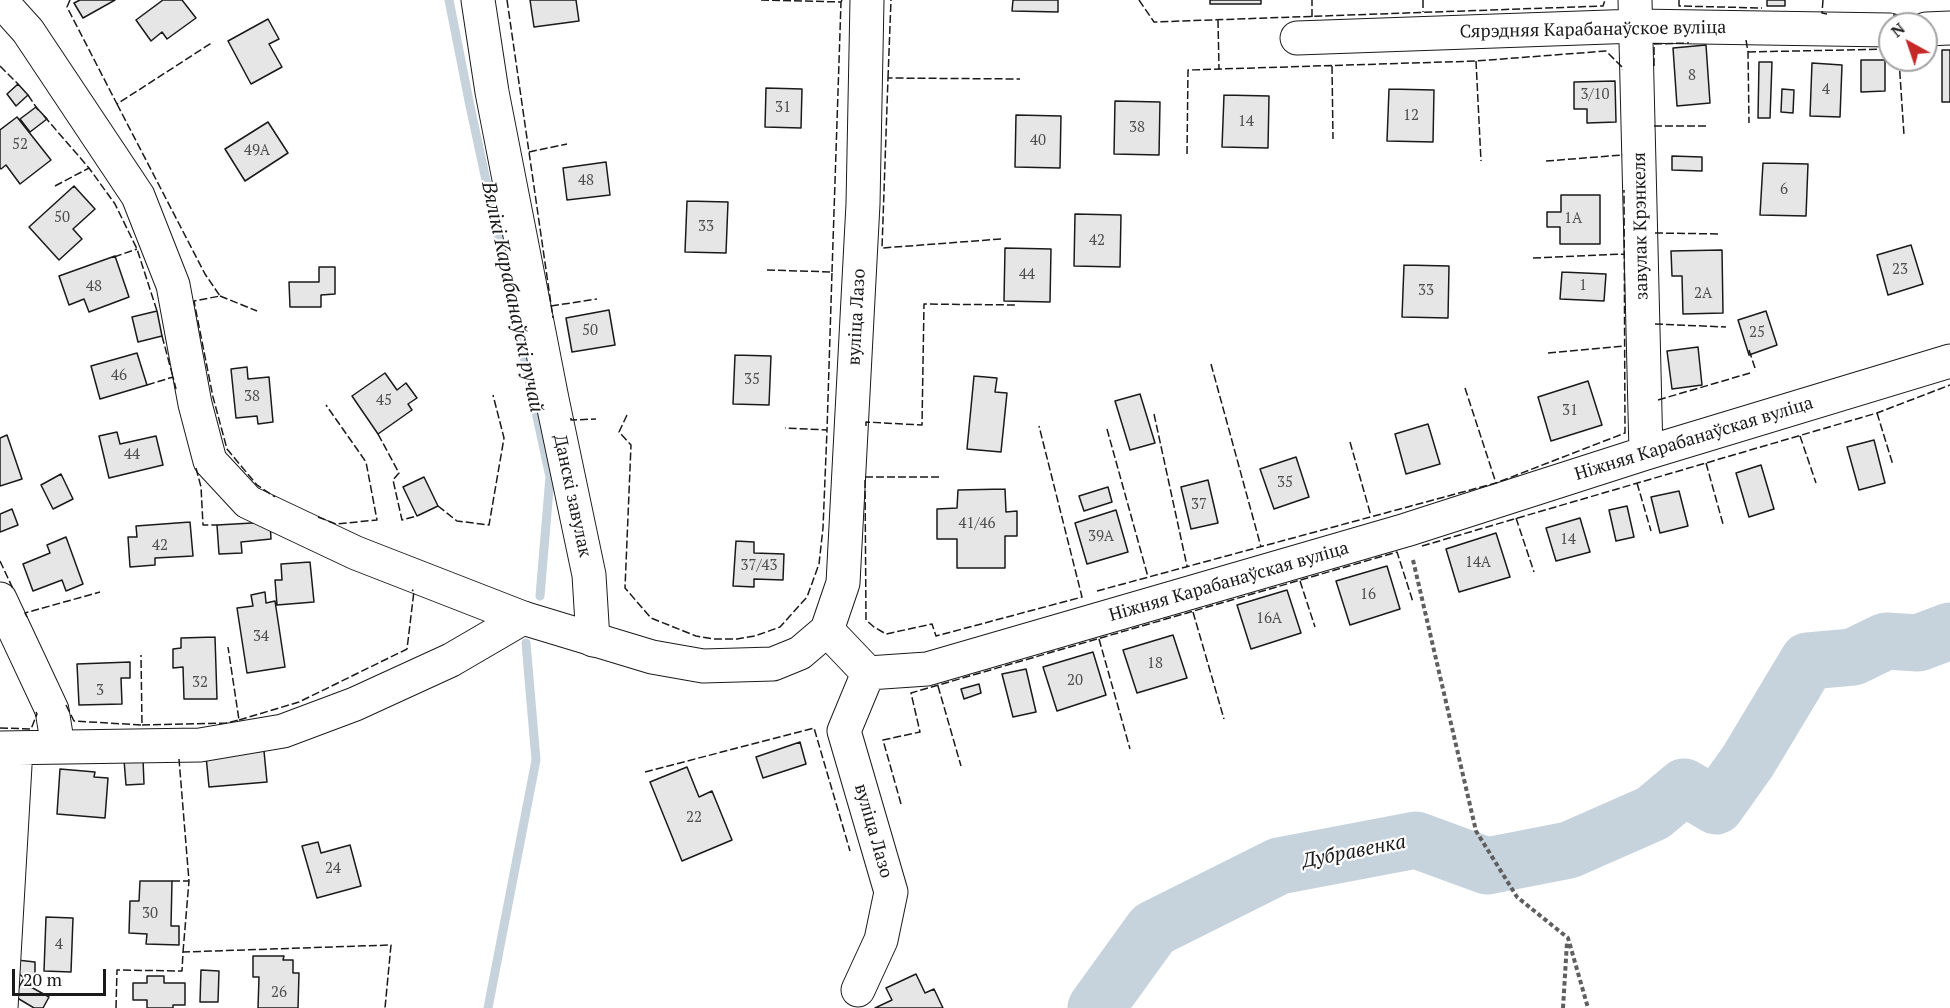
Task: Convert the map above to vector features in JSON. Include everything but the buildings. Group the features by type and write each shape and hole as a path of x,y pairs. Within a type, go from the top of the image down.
{"street":[{"path":"0,0 28,31 138,196 173,285 195,404 210,461 248,502 356,553 523,618 652,657 702,666 773,664 800,653 827,630 868,673"},
{"name":"Данскі завулак","path":"478,0 492,92 589,575 593,640"},
{"name":"вуліца Лазо","path":"827,630 843,583 863,204 867,0"},
{"name":"Сярэдняя Карабанаўское вуліца","path":"1297,38 1636,13 1878,29"},
{"name":"завулак Крэнкеля","path":"1636,13 1646,453"},
{"name":"Ніжняя Карабанаўская вуліца","path":"868,673 927,669 1406,531 1646,453 1950,361"},
{"path":"0,598 52,710 58,747"},
{"path":"1,1008 8,748 200,745 283,731 354,704 451,660 523,618"},
{"name":"вуліца Лазо","path":"858,990 881,940 891,892 844,731 868,673"}],"path":[{"path":"1406,531 1476,831 1517,897 1568,938 1588,1008"},
{"path":"1563,1008 1568,938"}],"waterway":[{"name":"Вялікі Карабанаўскі ручай","path":"449,0 550,477 540,596"},
{"name":"Дубравенка","path":"1096,1008 1153,929 1279,866 1416,840 1487,866 1569,850 1653,813 1684,787 1716,806 1748,761 1808,661 1853,657 1886,641 1918,643 1950,631"},
{"name":"Вялікі Карабанаўскі ручай","path":"488,1008 536,760 526,643"}],"fence":[{"path":"70,0 67,7 117,104 213,42"},
{"path":"507,0 553,318"},
{"path":"761,0 841,2 842,0"},
{"path":"888,78 891,0"},
{"path":"1139,0 1154,22 1603,6 1605,0"},
{"path":"1312,0 1312,17"},
{"path":"1423,0 1423,12"},
{"path":"1679,0 1679,6 1762,8"},
{"path":"1823,0 1822,13 1827,14"},
{"path":"832,272 841,2"},
{"path":"1218,20 1219,69"},
{"path":"1746,40 1749,123"},
{"path":"1654,66 1654,44 1689,43"},
{"path":"1748,52 1878,49"},
{"path":"1187,154 1188,70 1476,61 1606,51 1622,67 1622,70"},
{"path":"1476,61 1481,161"},
{"path":"0,66 18,84"},
{"path":"1332,66 1333,139"},
{"path":"1900,72 1904,135"},
{"path":"1001,239 882,248 888,78 1020,79"},
{"path":"28,95 38,110"},
{"path":"117,104 205,274 220,296 194,301 213,397 227,449 257,485 275,497"},
{"path":"44,116 89,168 115,204 137,249 157,311"},
{"path":"1654,126 1707,126"},
{"path":"529,152 567,144"},
{"path":"1546,161 1623,155"},
{"path":"55,186 89,168"},
{"path":"1097,591 1496,483 1625,433 1624,190"},
{"path":"1655,233 1721,234"},
{"path":"114,257 137,249"},
{"path":"1533,258 1624,254"},
{"path":"767,270 832,272 827,430"},
{"path":"220,296 257,311"},
{"path":"551,306 597,299"},
{"path":"866,426 866,422 922,425 924,304 1017,305"},
{"path":"1655,324 1726,327"},
{"path":"162,336 173,377"},
{"path":"1548,353 1625,346"},
{"path":"1749,350 1756,371"},
{"path":"1211,364 1261,547"},
{"path":"1658,400 1750,373"},
{"path":"147,385 173,377 176,389"},
{"path":"1422,546 1877,413 1950,385"},
{"path":"1465,388 1496,483"},
{"path":"438,506 457,521 489,525 504,438 493,395"},
{"path":"318,517 336,524 377,520 366,462 326,405"},
{"path":"1877,413 1893,465"},
{"path":"1154,414 1187,566"},
{"path":"627,415 619,432 631,445 625,588 651,618 696,636 714,639 755,636 780,627 807,597 819,564 823,528 827,430 785,428"},
{"path":"571,418 571,420 596,419"},
{"path":"939,477 865,477 866,620 874,627 886,634 932,624 936,636 1082,597 1039,426"},
{"path":"1107,429 1148,577"},
{"path":"378,434 399,473 393,480 402,520 417,516"},
{"path":"1800,436 1816,483"},
{"path":"1350,442 1371,516"},
{"path":"1706,463 1723,524"},
{"path":"196,468 201,487 203,525 217,525"},
{"path":"1637,483 1651,531"},
{"path":"1516,518 1534,572"},
{"path":"901,804 883,740 920,732 911,693 1397,552 1413,602"},
{"path":"0,561 14,591"},
{"path":"1300,581 1315,627"},
{"path":"239,720 299,702 407,649 414,591 412,590"},
{"path":"27,617 25,613 100,592"},
{"path":"1193,612 1224,719"},
{"path":"1099,639 1130,749"},
{"path":"142,725 226,723 239,720 228,647"},
{"path":"66,705 74,721 142,725 141,655"},
{"path":"938,686 961,766"},
{"path":"0,728 31,729 36,712"},
{"path":"645,772 814,728 850,851"},
{"path":"172,881 189,881 179,759"},
{"path":"183,952 189,881"},
{"path":"116,1008 117,970 182,971 183,952 391,945 385,1008"}]}
